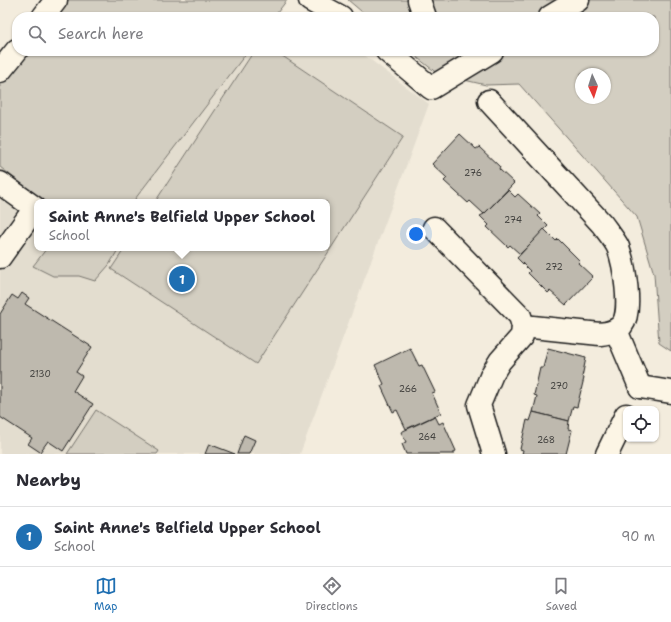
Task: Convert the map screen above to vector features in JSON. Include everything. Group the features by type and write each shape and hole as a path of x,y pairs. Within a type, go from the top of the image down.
{"street":[{"path":"47,12 56,0"},
{"path":"310,0 332,12"},
{"path":"419,0 423,12"},
{"path":"558,12 578,0"},
{"path":"0,71 12,56"},
{"path":"397,56 431,88 484,56"},
{"path":"489,101 602,224 617,245 627,290 626,314 622,324 610,333 600,334 523,326"},
{"path":"0,183 34,207"},
{"path":"0,256 34,209"},
{"path":"434,228 520,316 523,326 522,336 500,361 492,374 479,404 494,454"},
{"path":"616,330 640,388 635,406"},
{"path":"640,388 671,392"},
{"path":"631,406 640,388"},
{"path":"607,454 623,421"},
{"path":"621,454 625,442"}],"shaded area":[{"path":"64,0 287,0 278,12 54,12"},
{"path":"348,0 671,0 671,351 659,343 654,274 637,217 519,84 486,85 438,74 415,56 659,56 659,12 362,12"},
{"path":"18,56 244,56 135,199 41,199 0,167 0,77"},
{"path":"30,56 366,56 429,104 300,454 0,454 0,95"},
{"path":"251,56 282,56 403,137 330,250 330,199 157,199"},
{"path":"45,251 117,251 109,265 95,281 79,276 53,276 33,266"},
{"path":"123,251 329,251 256,364 111,269"},
{"path":"96,410 159,451 157,454 67,454"}],"building":[{"path":"460,134 476,149 479,147 514,183 484,214 470,201 468,203 444,181 447,178 432,164"},
{"path":"508,190 515,197 518,194 540,214 538,216 548,226 520,254 510,245 508,247 487,227 489,225 480,216 484,214"},
{"path":"544,229 556,241 558,239 580,261 578,263 593,277 566,305 550,291 548,293 528,273 530,271 517,258"},
{"path":"22,293 29,298 25,304 92,347 76,372 82,376 73,391 93,404 63,451 48,441 40,452 28,444 32,438 0,417 0,314 12,295 18,299"},
{"path":"410,348 419,366 422,365 435,392 432,393 441,413 406,429 397,410 393,412 381,386 384,384 375,365"},
{"path":"548,348 586,358 582,377 584,378 577,407 573,406 569,421 533,412 537,396 534,395 540,368 543,368"},
{"path":"533,412 569,421 568,429 572,430 566,454 522,454 523,450 520,449 527,420 530,421"},
{"path":"435,416 439,424 443,422 456,451 454,454 406,454 402,444 406,442 401,432"},
{"path":"244,435 255,440 249,454 237,454"},
{"path":"209,444 235,454 205,454"}],"place":[{"name":"Saint Anne's Belfield Upper School","path":"182,279"}]}
